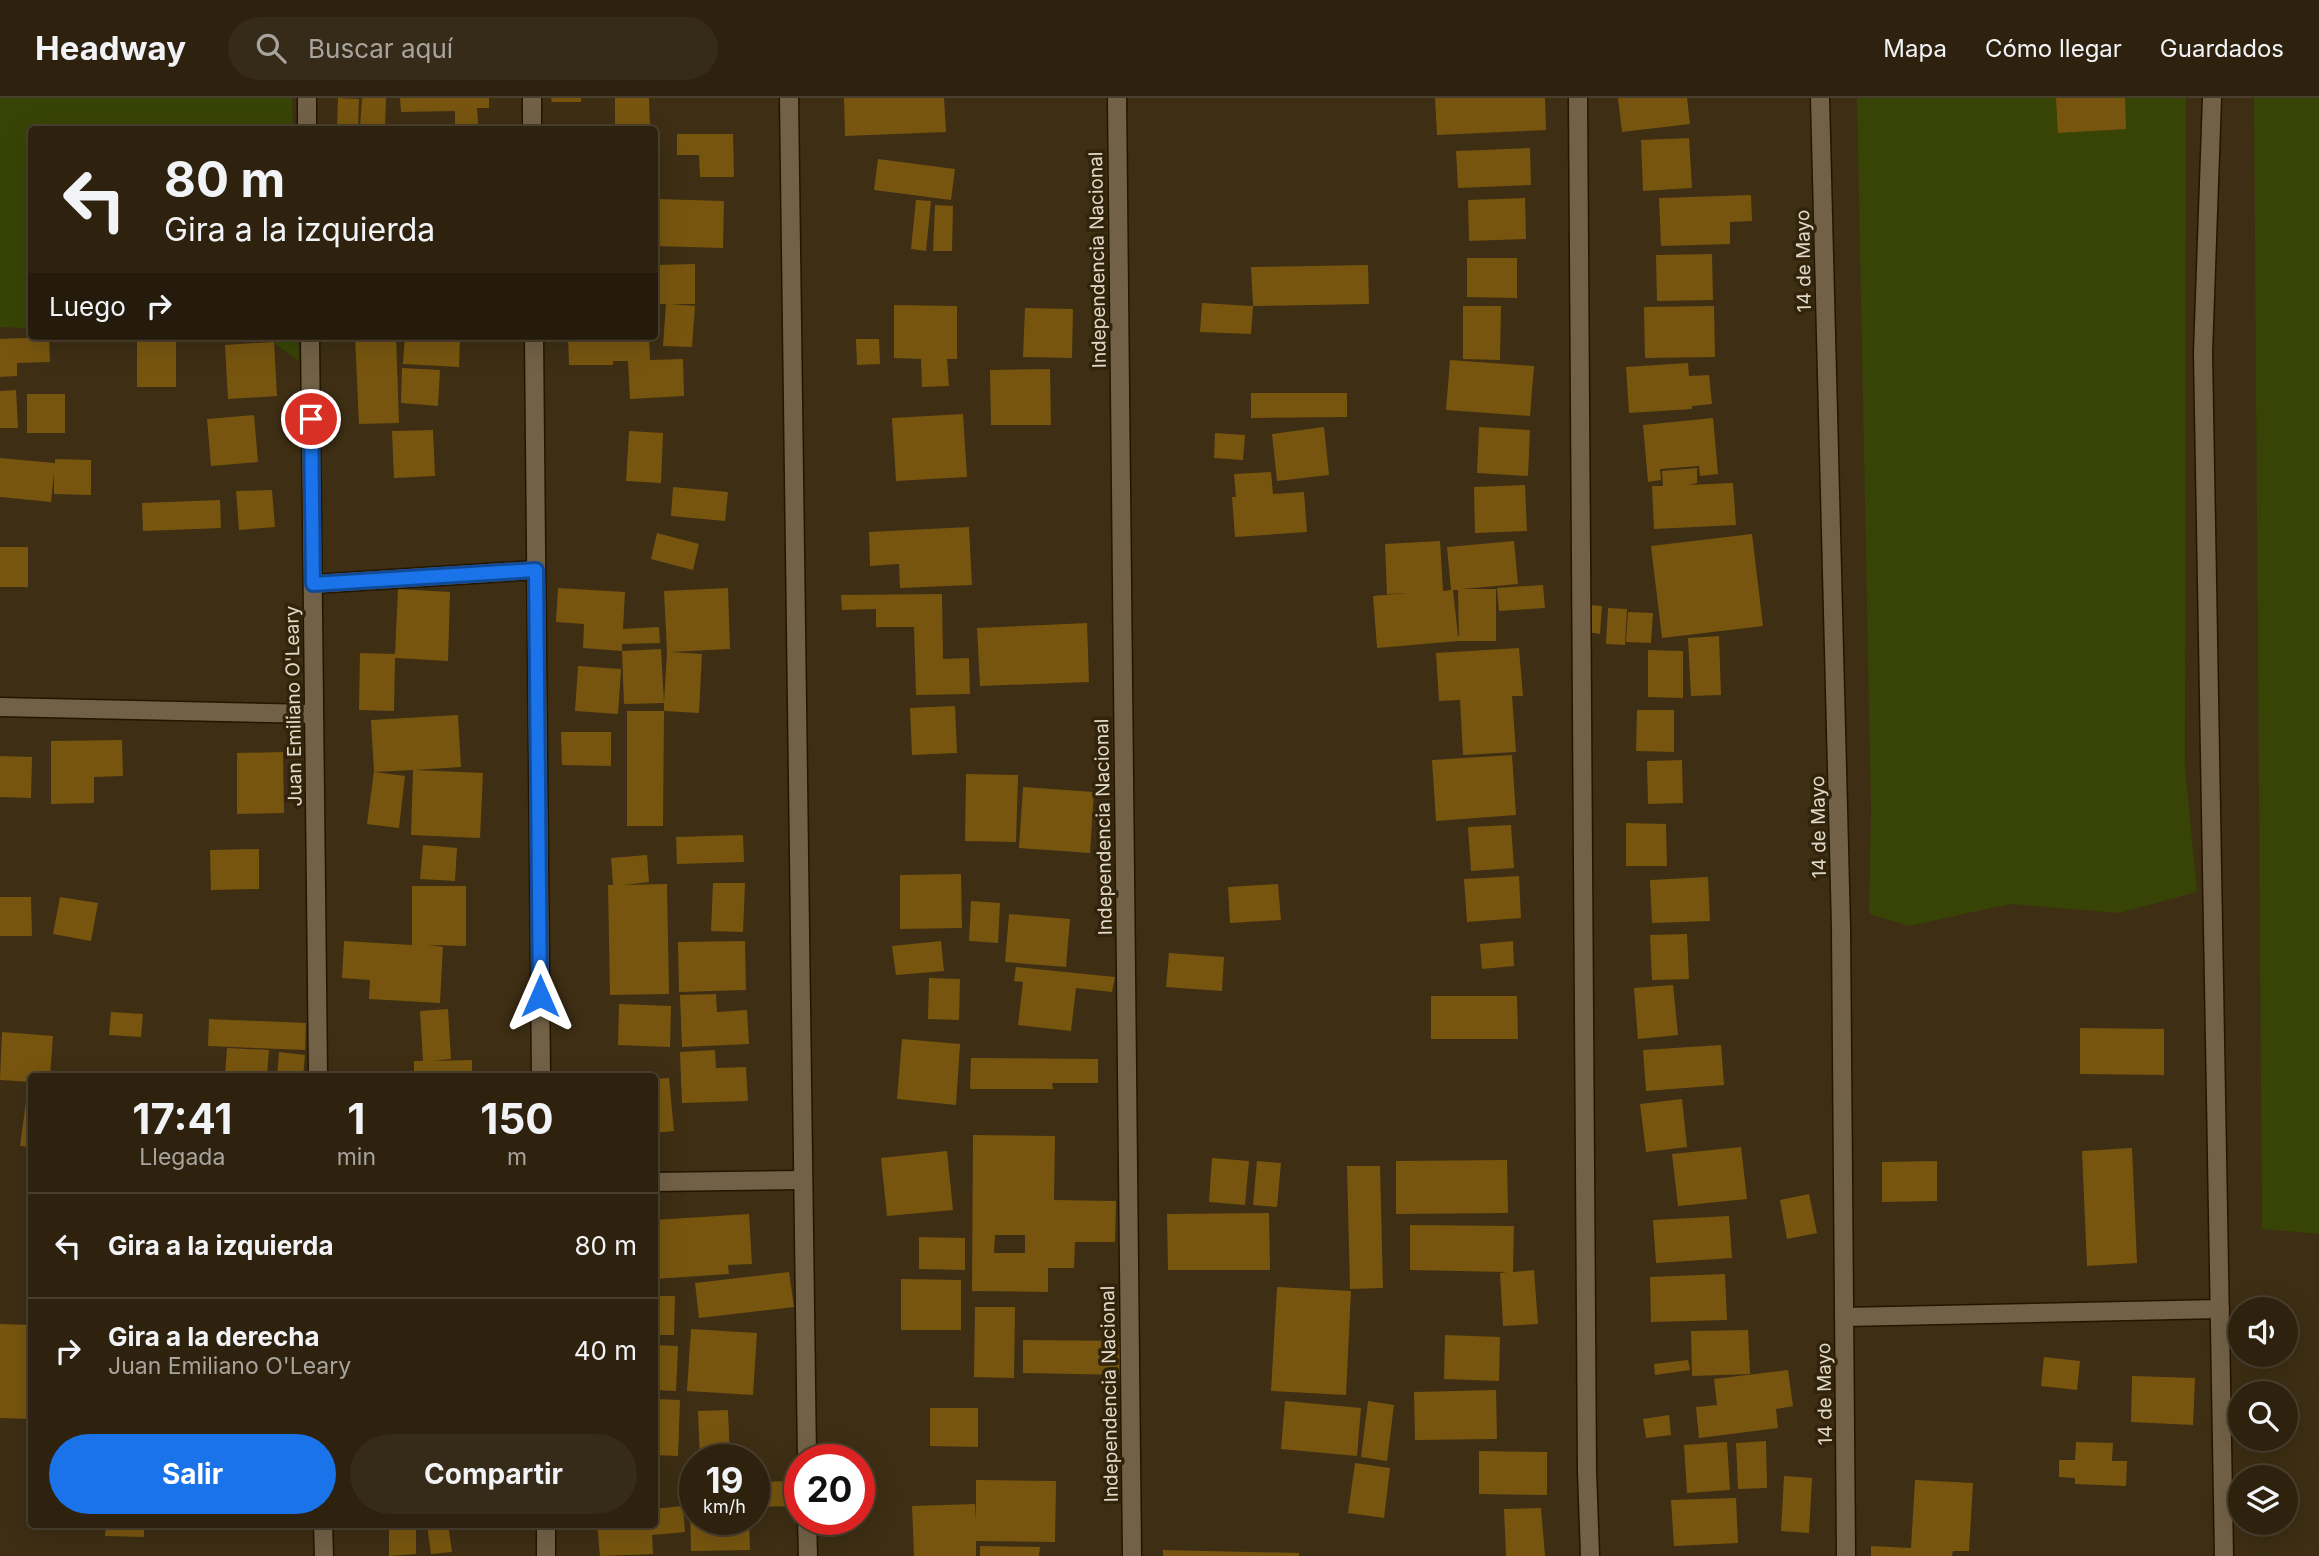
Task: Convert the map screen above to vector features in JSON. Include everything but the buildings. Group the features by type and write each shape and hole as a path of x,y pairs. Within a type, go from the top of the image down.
{"street":[{"path":"307,98 307,126"},
{"path":"532,98 532,126"},
{"path":"789,98 807,1444"},
{"name":"Independencia Nacional","path":"1117,98 1132,1556"},
{"path":"1578,98 1586,1457 1590,1556"},
{"name":"14 de Mayo","path":"1820,98 1841,927 1846,1556"},
{"path":"2212,98 2203,353 2224,1556"},
{"name":"Juan Emiliano O'Leary","path":"310,340 318,1073"},
{"path":"534,340 541,1073"},
{"path":"313,584 536,570"},
{"path":"0,707 314,713"},
{"path":"658,1182 803,1180"},
{"path":"1844,1317 2220,1309"},
{"path":"323,1528 324,1556"},
{"path":"545,1528 546,1556"},
{"path":"807,1535 808,1556"}],"green space":[{"path":"0,98 292,98 293,126 28,126 28,326 25,328 0,327"},
{"path":"1857,98 2186,98 2185,767 2197,892 2119,913 2010,904 1909,926 1869,914 1871,808"},
{"path":"2254,98 2319,98 2319,1234 2262,1229"},
{"path":"270,340 298,340 299,361"}],"route":[{"path":"311,419 313,584 536,570 540,996"}]}
